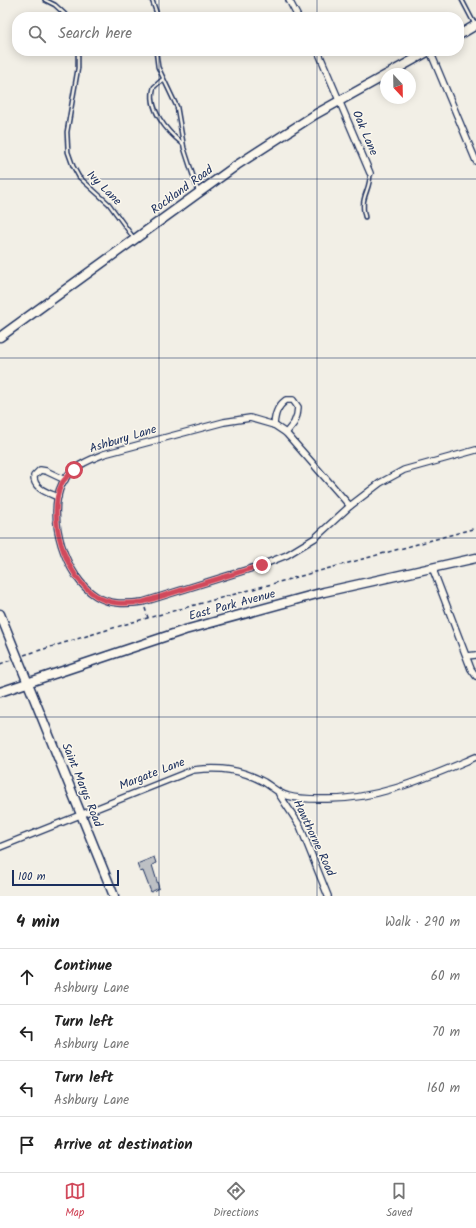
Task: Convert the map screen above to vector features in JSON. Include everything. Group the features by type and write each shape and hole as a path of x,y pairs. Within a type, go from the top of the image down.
{"main road":[{"path":"464,32 476,26"},
{"name":"Rockland Road","path":"398,68 421,56"},
{"name":"Rockland Road","path":"0,337 237,165 316,114 340,102 380,78"},
{"name":"East Park Avenue","path":"0,692 185,630 324,592 476,558"},
{"name":"Saint Marys Road","path":"0,614 114,896"}],"street":[{"path":"289,0 295,12"},
{"name":"Oak Lane","path":"321,56 334,92 340,102 370,173"},
{"path":"432,56 476,161"},
{"path":"274,425 275,414 280,404 286,400 293,400 298,407 297,415 286,433"},
{"name":"Ashbury Lane","path":"350,506 286,433 274,425 250,418 224,422 104,454 88,461 74,470 64,480 56,507 56,529 72,570 80,582 96,596 110,602 125,604 143,602 262,565 287,555 315,538 350,506 380,483 404,470 476,450"},
{"path":"58,497 38,486 34,480 34,476 40,470 46,471 64,480"},
{"path":"432,567 476,676"},
{"path":"467,656 476,655"},
{"name":"Margate Lane","path":"0,847 193,770 225,768 238,771 253,776 287,796 313,799 364,797 422,779 476,758"},
{"name":"Hawthorne Road","path":"277,791 300,826 328,896"}],"lane":[{"path":"45,0 55,5 63,12"},
{"path":"152,0 156,12"},
{"path":"462,0 476,26"},
{"name":"Ivy Lane","path":"78,56 78,68 67,132 68,152 72,166 79,177 109,204 134,239"},
{"path":"157,56 158,67 177,107 183,144 191,174 199,192"},
{"path":"163,79 154,87 153,100 166,128 183,144"},
{"path":"365,217 362,204 370,180 370,173"}],"path":[{"path":"31,653 148,618 476,528"},
{"path":"143,602 148,618"}],"building":[{"path":"154,857 156,863 152,865 159,888 151,892 143,871 140,872 137,864"}],"route":[{"path":"74,470 62,483 56,507 56,529 72,570 80,582 96,596 110,602 125,604 143,602 262,565"}]}
